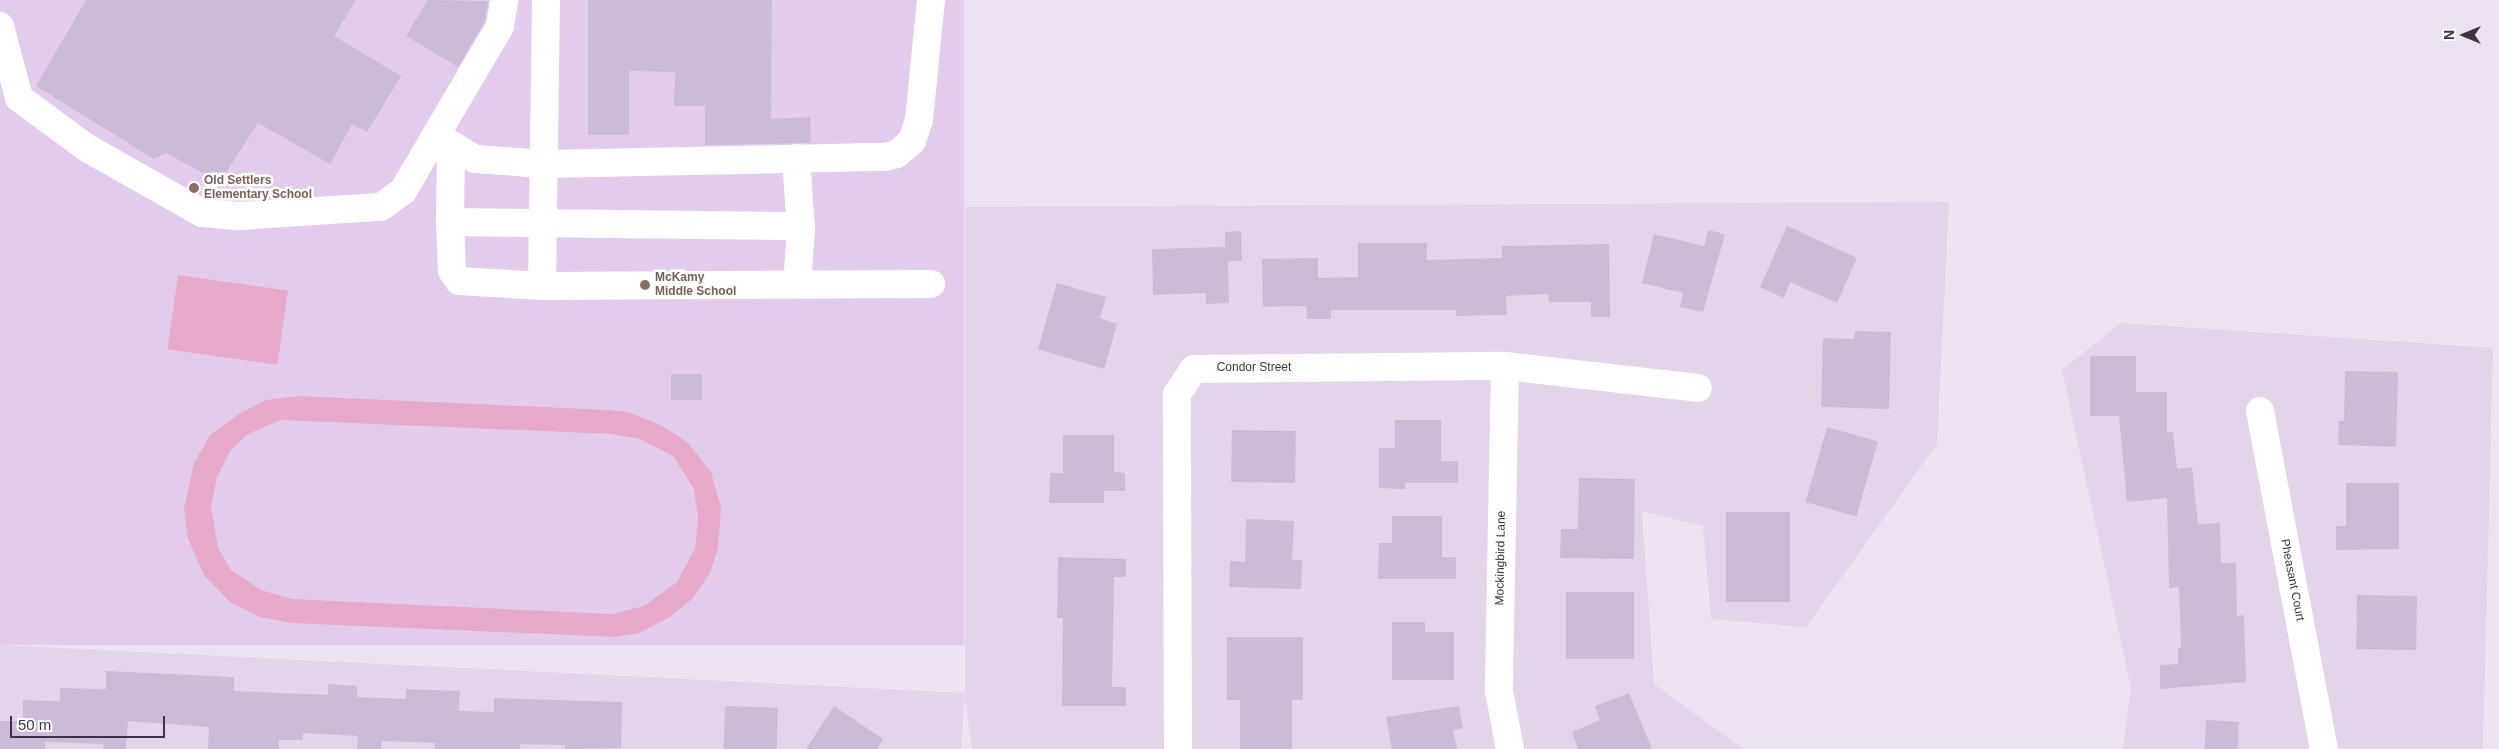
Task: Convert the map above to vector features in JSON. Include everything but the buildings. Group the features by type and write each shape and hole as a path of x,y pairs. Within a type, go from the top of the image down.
{"street":[{"path":"0,26 19,98 87,148 202,213 240,216 381,207 403,191 444,141 500,26 504,0"},
{"path":"542,286 546,0"},
{"path":"444,141 475,160 544,164 886,157 897,154 912,141 919,120 931,0"},
{"path":"444,141 452,271 459,281 542,286 931,284"},
{"path":"796,158 801,226 797,284"},
{"path":"450,222 801,226"},
{"name":"Condor Street","path":"1178,749 1177,394 1194,369 1505,366 1698,388"},
{"name":"Mockingbird Lane","path":"1505,366 1499,691 1510,749"},
{"name":"Pheasant Court","path":"2260,411 2324,749"}],"shaded area":[{"name":"McKamy Middle School","path":"0,0 964,0 964,645 0,645"},
{"path":"1949,202 1937,444 1806,627 1711,619 1703,526 1642,511 1654,684 1743,749 972,749 965,696 961,749 0,749 0,645 965,693 965,207"},
{"path":"178,275 288,290 277,365 168,349"},
{"path":"2121,323 2493,348 2483,749 2123,749 2131,688 2062,370"},
{"path":"297,396 609,410 627,412 661,425 688,443 711,472 721,508 718,548 710,573 693,598 670,617 639,633 616,637 292,623 260,617 230,602 204,575 188,539 184,508 194,463 210,435 239,414 266,400","holes":["281,420 612,434 640,439 673,456 694,489 698,518 695,549 677,582 644,606 612,614 292,599 261,590 231,570 218,548 211,507 217,477 231,450 248,434"]}],"place":[{"name":"Old Settlers Elementary School","path":"194,188"},
{"name":"McKamy Middle School","path":"645,285"}]}
